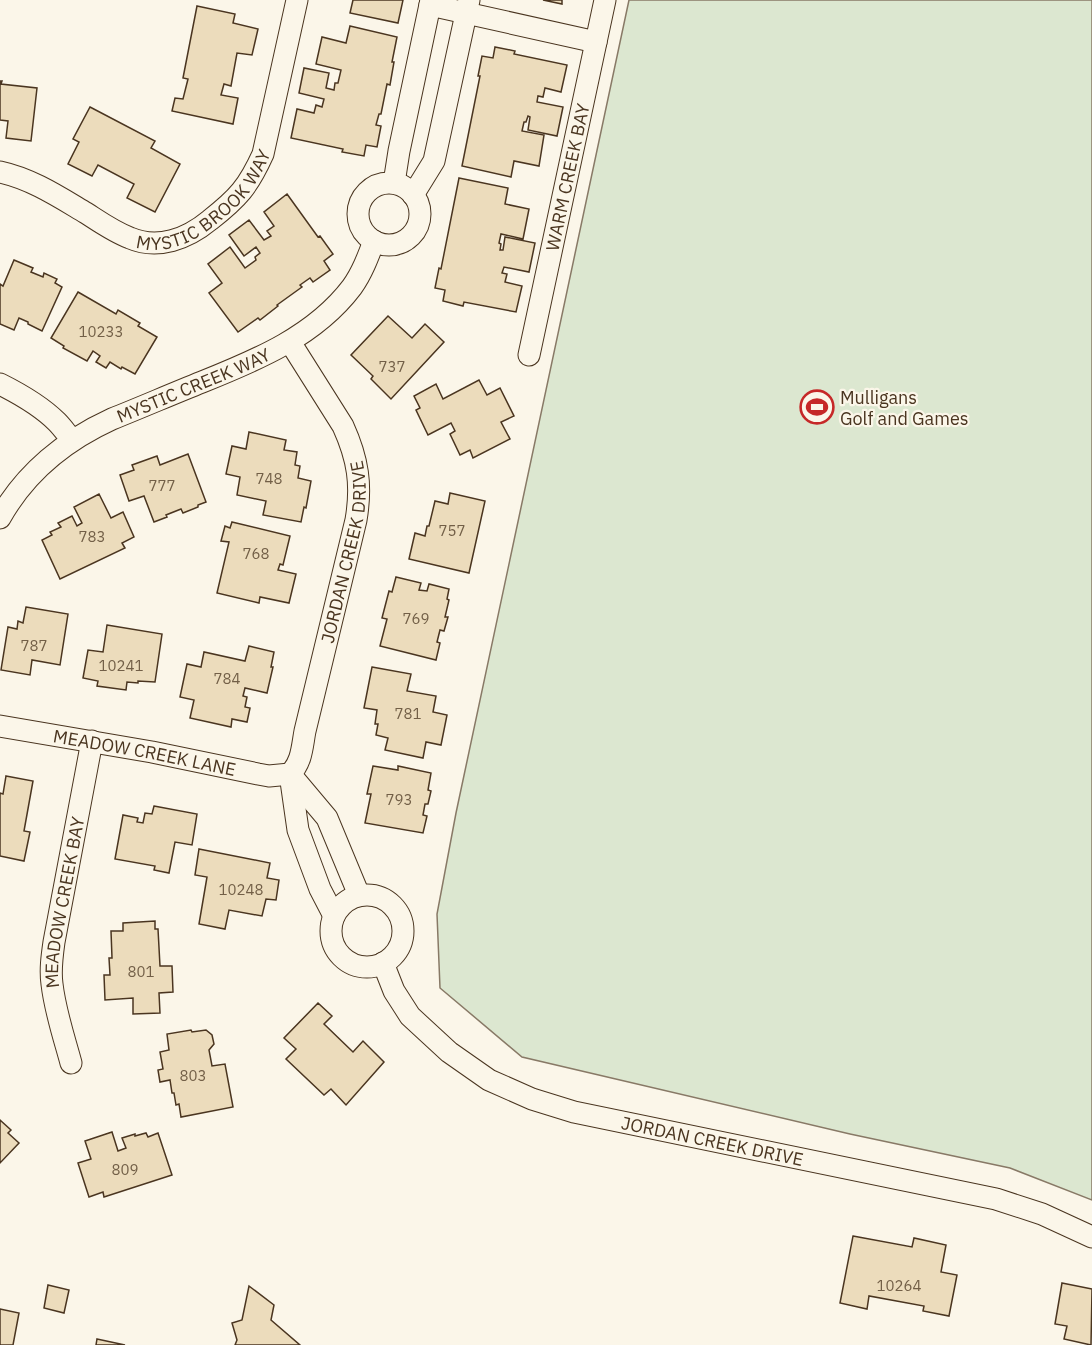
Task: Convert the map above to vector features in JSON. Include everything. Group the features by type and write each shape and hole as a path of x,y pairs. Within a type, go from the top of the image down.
{"street":[{"name":"MYSTIC BROOK WAY","path":"0,172 46,189 131,239 164,243 178,240 192,233 236,199 256,171 263,154 297,0"},
{"name":"WARM CREEK BAY","path":"529,355 605,0"},
{"path":"394,183 430,3 467,7 596,42"},
{"path":"413,195 434,161 467,7"},
{"path":"384,183 394,183 413,195 418,204 419,215 412,234 404,241 384,244 366,235 361,228 358,209 367,192 384,183"},
{"name":"MYSTIC CREEK WAY","path":"0,518 22,486 53,455 72,440 112,419 257,360 290,342 314,325 342,298 357,278 374,241"},
{"name":"JORDAN CREEK DRIVE","path":"290,342 343,426 350,441 360,488 356,520 299,762 290,774"},
{"path":"0,384 38,406 56,421 72,440"},
{"name":"MEADOW CREEK LANE","path":"0,726 152,752 269,776 290,774"},
{"name":"MEADOW CREEK BAY","path":"71,1063 56,1005 51,963 92,741"},
{"path":"290,774 327,818 359,895"},
{"path":"290,774 298,830 320,889 334,916"},
{"path":"374,894 388,900 398,911 404,926 402,941 395,954 383,963 371,967 358,966 347,961 332,941 331,928 334,916 344,902 359,895 374,894"},
{"name":"JORDAN CREEK DRIVE","path":"383,963 394,991 410,1016 449,1052 489,1080 532,1099 574,1112 996,1198 1041,1214 1092,1237"}],"green space":[{"name":"Mulligans Golf and Games","path":"629,0 1092,0 1092,1200 1010,1168 850,1134 522,1057 440,988 437,914 456,813"}],"building":[{"path":"353,0 403,0 398,23 350,13"},
{"path":"543,0 562,0 562,4"},
{"path":"197,6 235,14 233,23 258,29 252,55 237,53 231,86 224,84 221,95 238,98 233,124 172,111 175,98 183,99 188,79 183,78"},
{"path":"350,26 397,37 390,85 387,84 381,114 379,114 376,125 381,126 377,147 366,145 364,156 291,138 297,109 314,113 316,105 322,107 324,99 299,93 304,68 329,73 326,88 334,90 341,70 316,64 322,37 346,43"},
{"path":"495,47 515,51 514,54 567,65 561,92 545,88 543,97 538,96 537,102 563,107 557,136 528,130 530,117 528,116 522,131 544,135 539,166 514,161 511,177 462,166 482,56 493,58"},
{"path":"0,81 2,81 1,84 37,88 31,141 6,138 8,121 0,120"},
{"path":"90,107 155,141 151,148 180,164 155,212 127,198 134,184 98,165 92,176 68,164 79,142 73,139"},
{"path":"459,178 508,188 505,204 529,209 523,239 501,234 499,243 501,244 500,250 503,250 505,237 535,243 529,272 504,267 502,273 507,274 505,282 522,286 516,312 464,302 463,306 443,301 445,290 435,288 439,268 441,269"},
{"path":"287,194 333,254 324,261 330,270 313,282 310,278 260,320 258,318 238,332 209,293 222,283 208,264 230,247 245,268 256,260 255,257 260,253 256,247 244,256 229,235 249,220 264,240 271,236 267,231 274,226 264,212"},
{"path":"14,260 33,268 31,272 43,277 44,273 57,279 55,283 62,287 42,331 19,318 14,330 0,324 0,284 3,286"},
{"path":"78,292 116,314 118,310 140,323 138,326 157,337 135,374 110,362 106,368 96,362 100,356 93,351 87,361 63,348 64,346 51,338"},
{"path":"388,316 412,338 425,324 444,342 391,399 371,379 373,376 351,355"},
{"path":"479,380 487,395 500,388 514,416 501,422 510,439 473,458 470,450 460,455 450,434 455,431 451,423 428,435 416,410 420,408 414,396 436,384 443,399"},
{"path":"249,432 286,440 284,450 297,452 295,465 300,466 298,478 311,481 301,522 263,515 266,501 237,495 240,477 226,474 232,446 246,449"},
{"path":"188,454 206,502 183,513 181,509 154,522 144,496 129,501 120,475 134,470 132,465 157,456 160,465"},
{"path":"450,493 485,501 469,573 409,559 415,533 425,536 435,501 448,504"},
{"path":"99,494 111,518 123,512 134,537 122,543 125,548 60,579 42,540 52,535 50,532 61,527 58,523 72,516 77,526 82,523 74,507"},
{"path":"232,522 290,536 283,565 280,564 278,570 296,574 289,603 260,597 259,603 217,593 229,542 221,541 225,526 230,528"},
{"path":"396,577 421,583 419,590 427,591 429,584 449,589 445,617 448,617 444,631 440,630 436,660 380,646 387,619 382,618 389,591 392,592"},
{"path":"26,607 68,614 60,665 32,660 30,675 1,670 8,627 17,629 18,621 23,623"},
{"path":"107,625 162,634 155,682 127,682 126,690 97,686 98,681 83,678 88,650 103,652"},
{"path":"249,646 274,652 267,693 245,688 243,696 247,697 245,707 250,708 247,722 232,719 231,727 190,718 194,700 180,697 187,664 201,667 204,652 245,661"},
{"path":"372,667 411,674 407,691 436,696 433,712 447,715 441,745 426,742 423,758 385,750 388,738 376,735 377,710 364,708"},
{"path":"373,766 398,770 398,766 431,773 428,790 431,791 423,815 427,816 423,833 365,823 371,794 367,794"},
{"path":"6,776 33,781 24,831 30,832 24,861 0,856 0,793 3,794"},
{"path":"154,806 197,814 192,845 175,842 169,873 154,870 155,866 115,859 123,815 138,818 137,822 143,823 145,813 152,814"},
{"path":"199,849 270,863 267,878 279,880 276,900 266,899 262,916 229,910 225,929 199,924 207,877 195,875"},
{"path":"155,921 155,929 158,929 160,966 172,966 173,992 159,993 160,1013 133,1014 133,998 105,1000 104,975 110,975 109,958 112,958 111,931 123,931 123,923"},
{"path":"318,1003 332,1016 324,1024 353,1052 363,1041 384,1062 346,1105 331,1089 324,1095 286,1059 296,1049 284,1038"},
{"path":"191,1030 192,1032 206,1030 212,1035 214,1044 209,1050 212,1066 225,1064 233,1107 181,1117 170,1080 160,1082 158,1070 163,1069 160,1052 169,1050 167,1034"},
{"path":"0,1120 11,1130 8,1133 19,1143 0,1163"},
{"path":"112,1132 118,1151 126,1148 122,1138 146,1133 148,1137 158,1133 172,1175 104,1197 103,1192 89,1197 78,1163 91,1159 85,1141"},
{"path":"853,1236 912,1247 914,1238 946,1245 941,1272 957,1275 949,1316 923,1311 924,1306 869,1296 867,1309 840,1303"},
{"path":"1062,1283 1092,1289 1091,1345 1064,1339 1067,1326 1055,1324"},
{"path":"48,1285 69,1290 64,1313 44,1308"},
{"path":"249,1286 274,1305 271,1320 300,1345 235,1345 237,1340 232,1323 242,1320"},
{"path":"0,1309 19,1313 13,1345 0,1345"},
{"path":"97,1339 125,1345 96,1345"}],"place":[{"name":"Mulligans Golf and Games","path":"817,407"}]}
